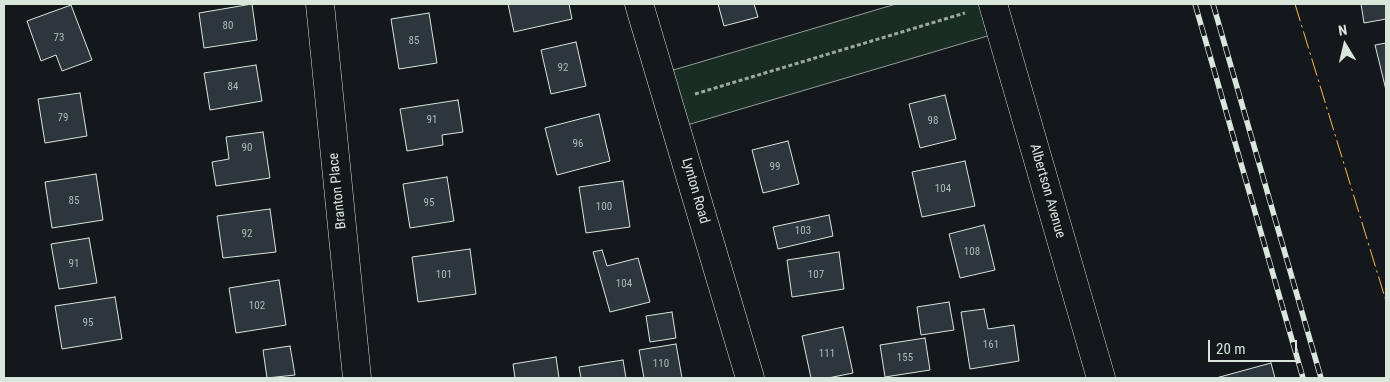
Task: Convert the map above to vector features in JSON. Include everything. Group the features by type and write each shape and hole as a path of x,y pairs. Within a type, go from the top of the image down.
{"street":[{"name":"Branton Place","path":"320,4 357,378"},
{"name":"Lynton Road","path":"639,4 750,378"},
{"name":"Albertson Avenue","path":"993,4 1101,378"}],"path":[{"path":"668,102 993,4"}],"green space":[{"path":"896,4 993,4 1001,32 677,128 660,74"}],"building":[{"path":"252,4 257,40 204,48 199,13"},
{"path":"508,4 569,4 572,19 514,32"},
{"path":"718,4 754,4 758,17 724,26"},
{"path":"1361,4 1386,4 1386,19 1364,23"},
{"path":"71,5 92,60 62,71 56,55 41,61 27,21"},
{"path":"429,13 437,63 399,69 391,19"},
{"path":"576,42 586,86 551,94 541,50"},
{"path":"1386,43 1386,90 1375,45"},
{"path":"256,65 262,101 210,110 204,73"},
{"path":"80,93 87,136 45,143 38,99"},
{"path":"945,95 956,139 920,148 909,104"},
{"path":"458,100 463,132 442,135 443,145 407,151 400,109"},
{"path":"599,114 610,161 557,175 545,128"},
{"path":"263,132 270,178 216,186 212,162 229,159 226,137"},
{"path":"788,141 799,184 763,193 752,150"},
{"path":"965,161 975,206 922,217 912,172"},
{"path":"96,174 103,220 52,228 45,182"},
{"path":"447,177 454,221 410,228 403,184"},
{"path":"623,181 630,227 586,233 579,187"},
{"path":"270,209 276,252 223,258 217,216"},
{"path":"829,215 833,236 778,249 773,227"},
{"path":"984,225 995,270 960,278 949,234"},
{"path":"89,238 97,283 59,289 51,244"},
{"path":"470,249 476,294 418,302 412,257"},
{"path":"602,250 607,266 638,258 650,302 610,312 593,252"},
{"path":"839,252 844,289 792,297 787,260"},
{"path":"279,280 286,325 236,333 229,288"},
{"path":"115,297 122,339 62,349 55,306"},
{"path":"949,302 954,330 921,335 917,307"},
{"path":"984,309 988,329 1014,325 1019,361 970,369 961,312"},
{"path":"672,312 676,338 650,342 646,316"},
{"path":"843,327 853,373 828,378 811,378 802,336"},
{"path":"925,338 930,370 885,377 880,345"},
{"path":"676,344 682,378 644,378 639,350"},
{"path":"290,346 295,375 267,378 263,350"},
{"path":"556,357 559,378 515,378 513,364"},
{"path":"623,360 626,378 581,378 579,367"},
{"path":"1271,363 1275,378 1216,378"}],"railway":[{"path":"1195,4 1303,378"},
{"path":"1213,4 1321,378"}],"power":[{"path":"1295,4 1386,301"}]}
